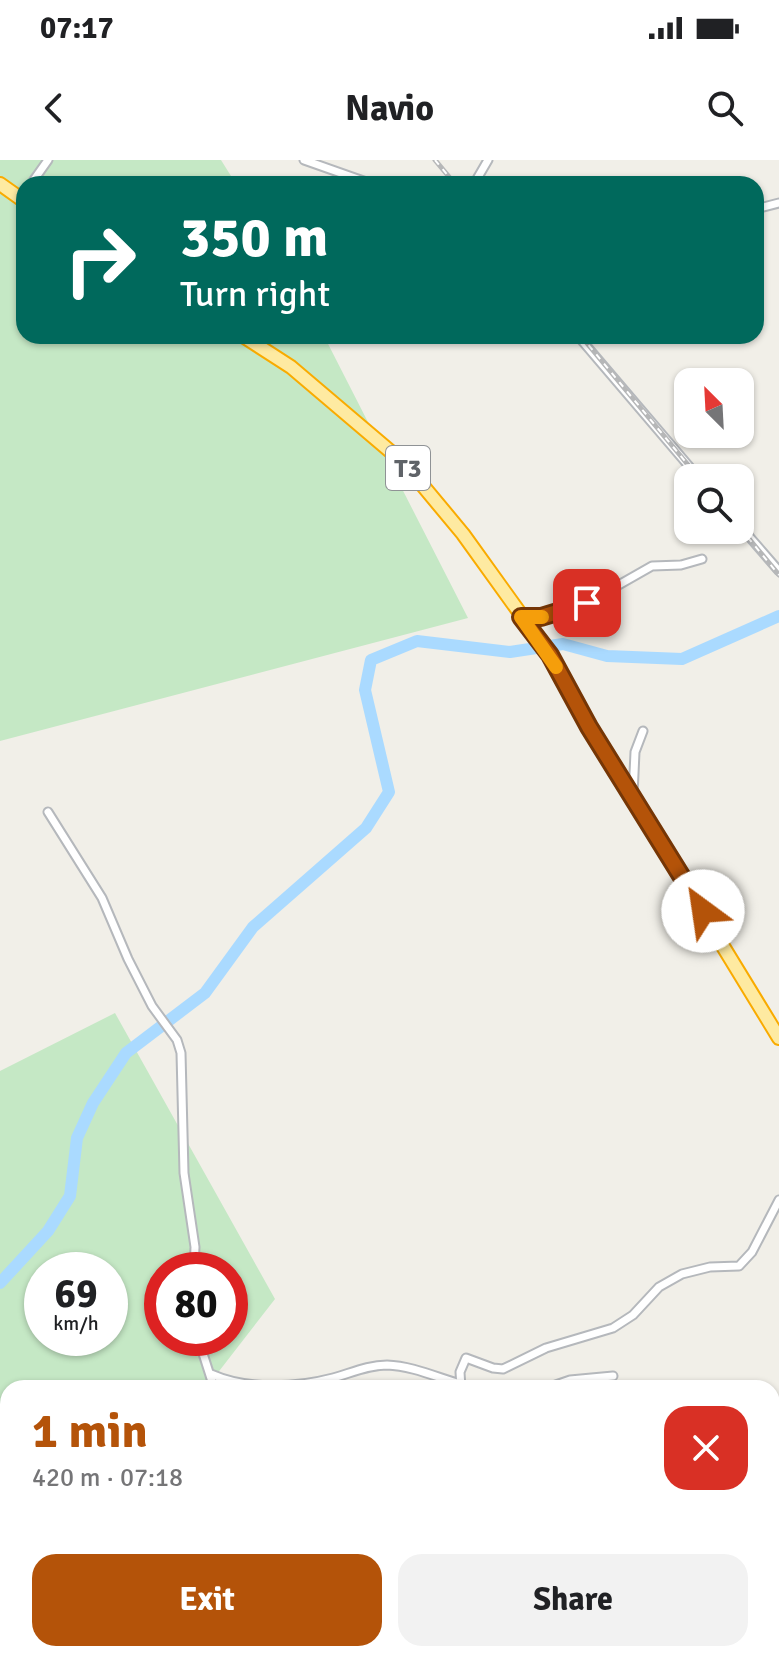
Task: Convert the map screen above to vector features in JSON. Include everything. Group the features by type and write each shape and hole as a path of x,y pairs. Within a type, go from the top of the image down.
{"highway":[{"name":"T3","path":"255,344 291,367 404,463 449,515 534,637 550,655 589,727 779,1038"}],"street":[{"path":"304,160 349,176"},
{"path":"585,344 687,464"},
{"path":"754,542 779,571"},
{"path":"521,617 541,617 587,603 652,566 681,565 702,559"},
{"path":"635,799 631,792 632,772 643,731"},
{"path":"48,812 90,875 137,978 177,1040 181,1053 184,1173 195,1252"},
{"path":"461,1380 460,1372 466,1358 503,1369 517,1359 546,1348 613,1328 633,1315 659,1287 682,1274 710,1267 739,1266 752,1252 779,1200"},
{"path":"204,1356 212,1380"},
{"path":"320,1380 385,1365 409,1368 444,1380"},
{"path":"211,1374 224,1380"},
{"path":"570,1380 613,1376"}],"green space":[{"path":"0,160 221,160 231,176 16,176 16,344 328,344 468,618 0,741"},
{"path":"115,1013 275,1299 248,1334 248,1252 144,1252 144,1356 231,1356 212,1380 0,1380 0,1071"}],"waterway":[{"path":"0,1283 48,1231 70,1196 77,1138 93,1103 126,1053 205,993 253,927 366,828 389,792 365,690 371,660 417,641 510,652 563,644 607,656 682,659 779,616"}],"railway":[{"path":"435,160 448,176"},
{"path":"588,344 687,464"},
{"path":"753,544 779,575"}],"slow traffic":[{"path":"542,617 521,617 556,667"}],"route":[{"path":"587,603 556,614 530,619 521,617 550,655 589,727 703,911"}]}
